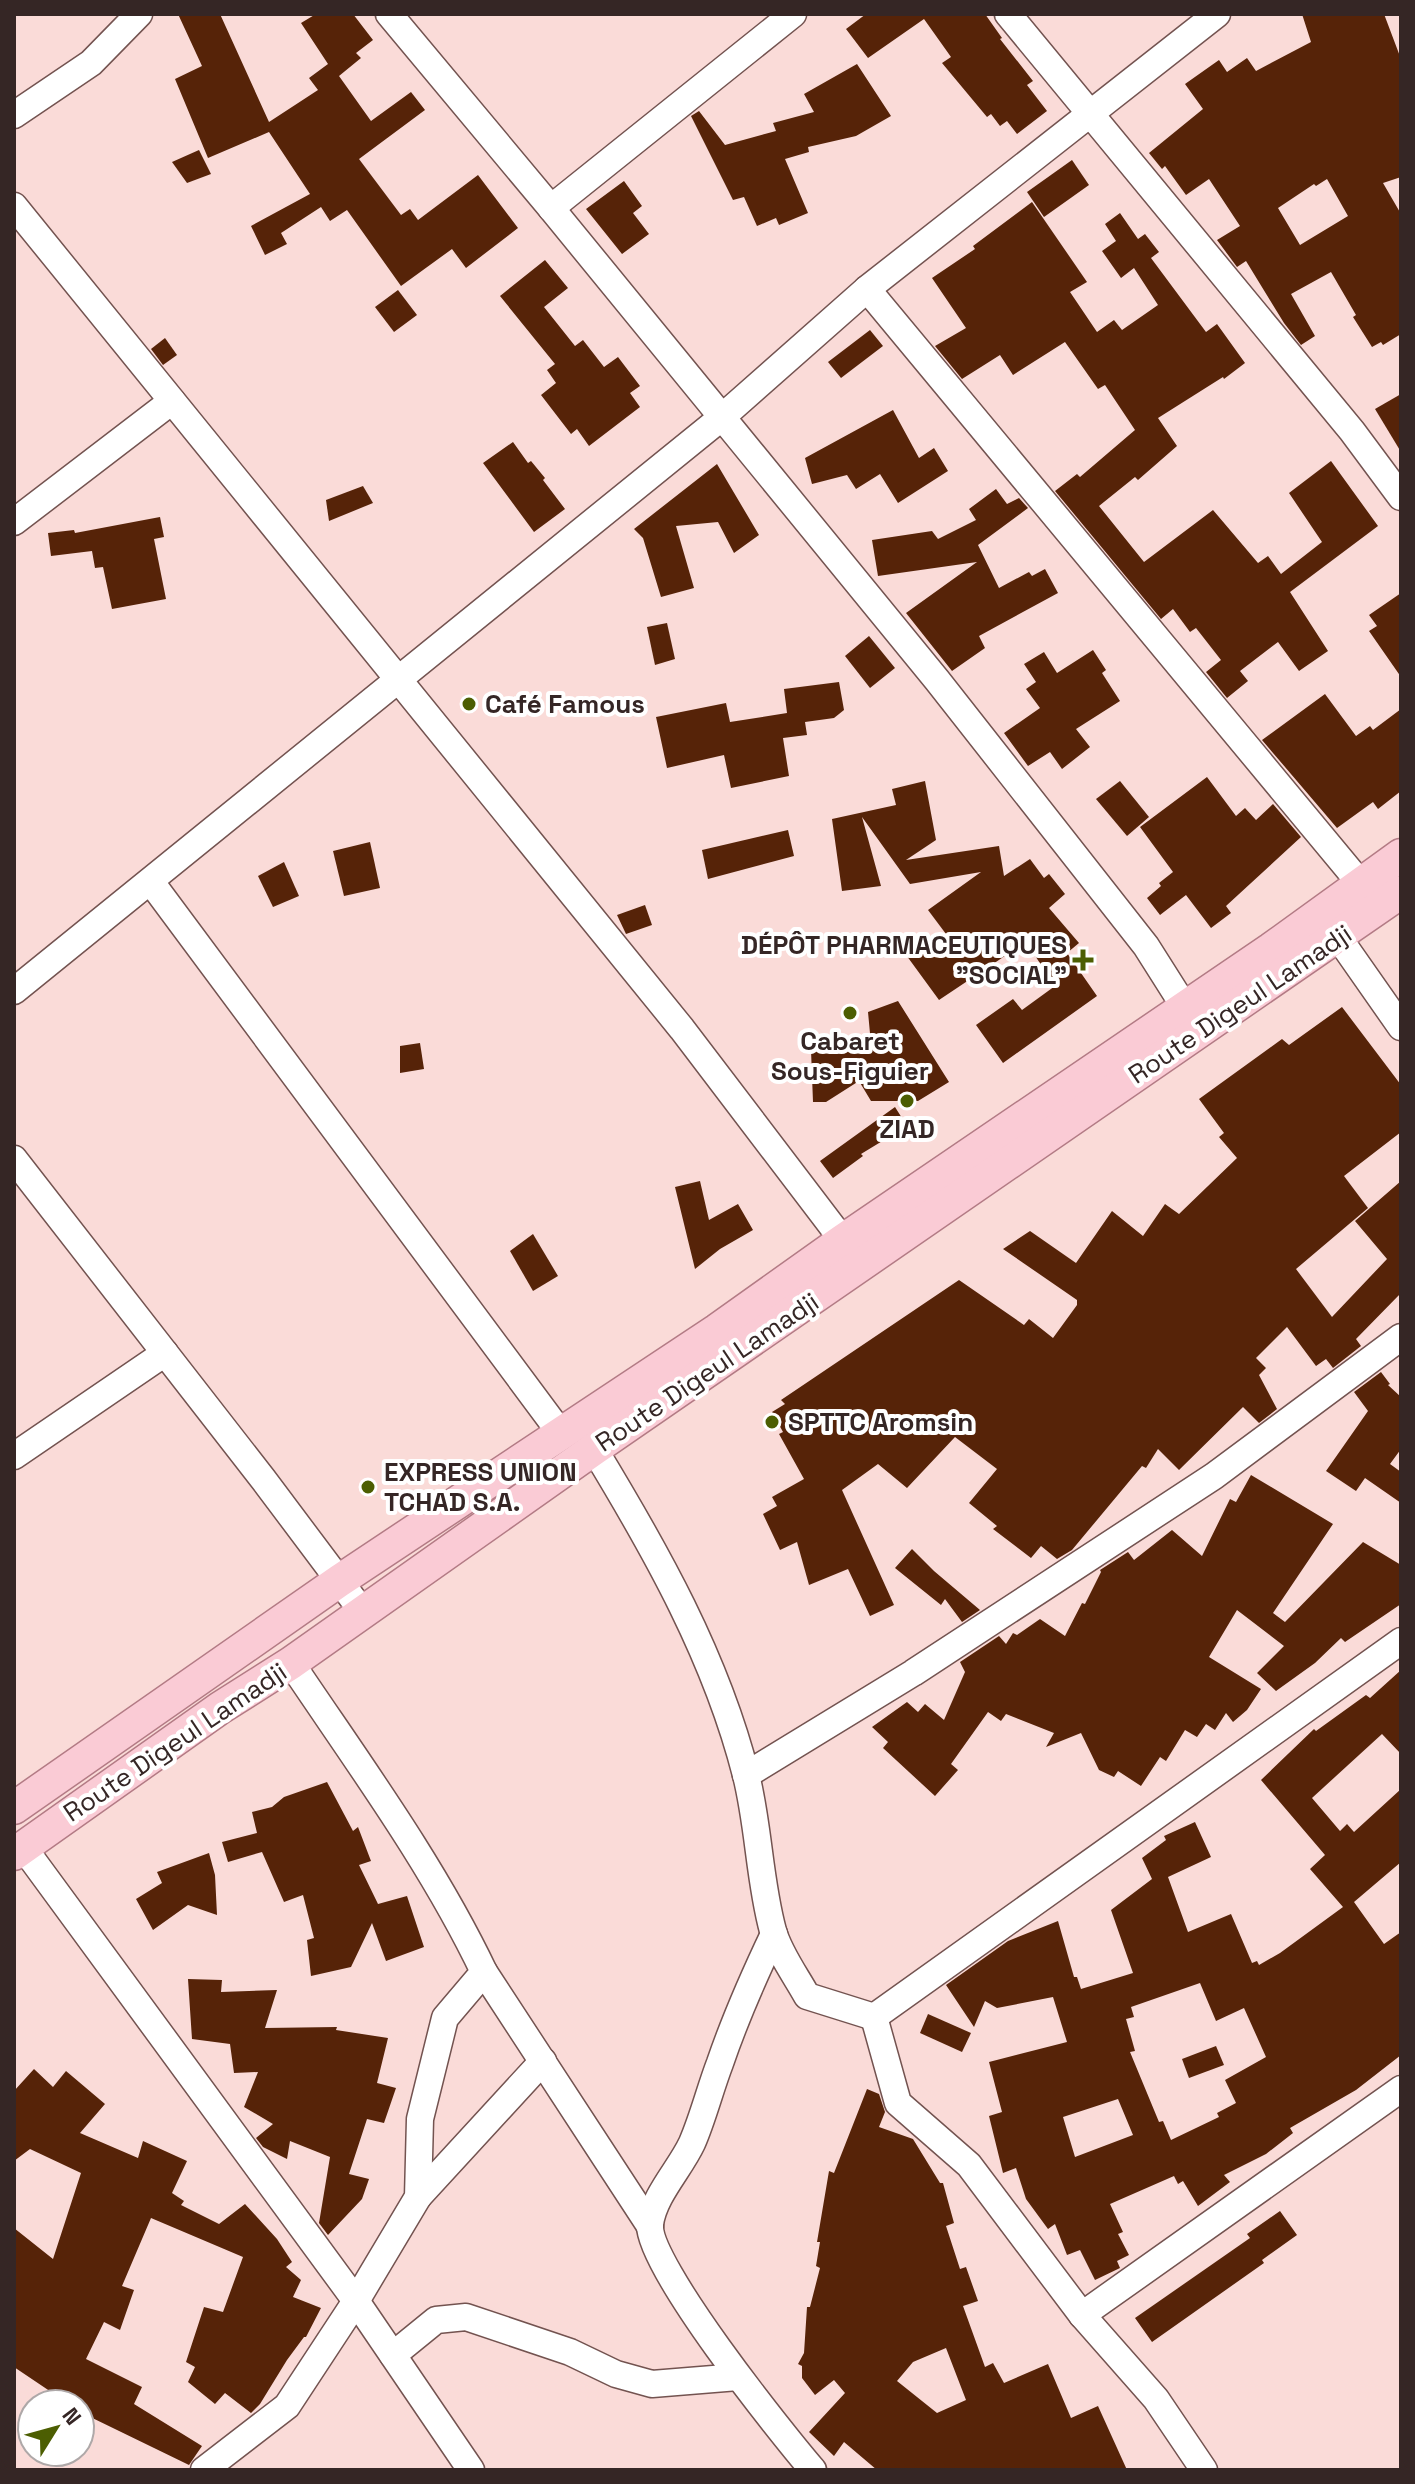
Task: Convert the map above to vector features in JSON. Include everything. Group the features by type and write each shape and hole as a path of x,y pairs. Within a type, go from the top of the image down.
{"main road":[{"path":"14,1808 339,1581 562,1435 852,1253 1184,1006 1271,949 1401,855"},
{"name":"Route Digeul Lamadji","path":"19,1850 594,1449 852,1253 1205,1026 1401,892"}],"street":[{"path":"14,115 91,63 139,14"},
{"path":"389,14 937,680 1146,946 1184,1006"},
{"path":"551,208 793,14"},
{"path":"1008,14 1352,431 1401,497"},
{"path":"14,991 721,418 867,289 1217,14"},
{"path":"14,206 682,1029 852,1253"},
{"path":"867,289 1360,883"},
{"path":"14,522 172,401"},
{"path":"151,882 562,1435"},
{"path":"1338,937 1401,1027"},
{"path":"14,1159 362,1611"},
{"path":"746,1775 913,1673 1214,1476 1401,1337"},
{"path":"14,1456 165,1353"},
{"path":"594,1449 678,1595 720,1695 746,1775 774,1934 807,1996 874,2017"},
{"path":"874,2017 1401,1641"},
{"path":"291,1663 380,1796 463,1928 484,1972 650,2226 657,2253 738,2377 813,2470"},
{"path":"19,1850 356,2301 471,2470"},
{"path":"650,2226 657,2204 692,2142 720,2060 774,1934"},
{"path":"418,2197 420,2119 445,2018 484,1972"},
{"path":"874,2017 898,2103 969,2165 1082,2315 1156,2399 1204,2470"},
{"path":"204,2470 287,2406 356,2301 418,2197 543,2061"},
{"path":"1082,2315 1401,2089"},
{"path":"393,2355 436,2320 466,2317 570,2352 616,2374 652,2384 738,2377"}],"building":[{"path":"178,14 220,14 269,122 318,90 309,78 328,64 301,23 316,14 353,14 373,40 356,53 361,58 339,76 371,121 411,92 425,110 359,159 401,215 410,209 418,220 478,175 518,228 466,268 452,249 401,286 347,210 330,221 321,207 281,233 287,244 265,255 251,226 310,194 269,132 208,158 175,79 202,66"},
{"path":"866,14 985,14 1033,81 1027,85 1047,111 1017,134 1007,121 1000,126 991,114 987,117 942,63 951,57 924,19 868,58 846,29"},
{"path":"1302,14 1384,14 1401,59 1401,177 1383,183 1401,214 1401,334 1383,345 1381,342 1372,347 1331,272 1291,294 1315,336 1301,345 1246,261 1237,267 1217,240 1240,226 1209,179 1186,195 1165,166 1162,169 1149,153 1203,109 1185,84 1219,60 1227,72 1247,58 1256,71 1311,42","holes":["1327,179 1348,216 1300,245 1278,208"]},
{"path":"857,64 891,116 856,136 808,147 809,152 785,159 808,213 779,225 776,218 757,226 744,197 733,200 691,116 699,111 725,145 776,131 773,123 814,112 804,94"},
{"path":"199,150 211,174 187,183 172,162"},
{"path":"1072,160 1089,185 1044,217 1027,192"},
{"path":"624,181 642,206 633,213 649,234 622,254 586,209"},
{"path":"1032,202 1087,282 1070,292 1097,332 1114,320 1122,330 1158,305 1134,268 1121,278 1102,251 1116,241 1105,224 1120,213 1138,239 1145,234 1159,252 1151,258 1206,332 1217,324 1245,363 1158,418 1177,446 1138,480 1135,477 1099,506 1144,562 1213,510 1258,563 1268,556 1281,574 1322,542 1289,493 1331,461 1378,526 1290,592 1328,651 1299,671 1278,642 1240,671 1248,681 1227,698 1206,672 1221,660 1196,628 1190,632 1173,609 1161,619 1055,491 1077,474 1080,477 1135,430 1105,385 1098,389 1065,342 1013,375 1000,355 962,379 935,346 966,328 932,278 975,249 973,246"},
{"path":"545,260 568,288 544,307 575,346 583,340 604,367 618,357 640,386 630,393 640,407 589,446 577,429 571,434 541,395 556,383 547,370 555,364 500,296"},
{"path":"398,290 417,315 394,332 375,307"},
{"path":"870,330 883,346 841,378 828,362"},
{"path":"165,338 177,355 163,365 151,349"},
{"path":"1401,394 1401,452 1375,409"},
{"path":"893,410 919,458 934,448 948,471 898,503 880,474 856,489 847,475 812,484 805,458"},
{"path":"513,442 528,463 531,461 545,478 543,480 565,509 534,532 483,463"},
{"path":"717,464 759,535 734,553 718,522 676,526 694,588 661,597 643,538 634,529"},
{"path":"363,486 373,503 329,521 326,500"},
{"path":"996,489 1007,504 1019,498 1028,508 978,545 999,588 1029,572 1032,576 1045,569 1058,593 979,636 985,648 952,671 906,613 977,562 878,576 872,540 932,531 938,539 976,520 969,509"},
{"path":"160,517 164,537 154,539 166,599 112,609 103,567 95,568 92,551 51,556 48,533 74,530 75,533"},
{"path":"1401,593 1401,677 1369,631 1377,626 1369,615"},
{"path":"667,623 675,659 655,665 647,627"},
{"path":"869,636 895,668 870,688 845,656"},
{"path":"1093,650 1106,670 1102,673 1120,701 1076,729 1090,747 1062,769 1050,752 1028,766 1004,733 1040,708 1026,689 1036,682 1024,664 1044,652 1057,673"},
{"path":"839,682 844,710 834,718 805,722 807,735 783,738 789,776 731,788 724,755 667,768 656,717 726,703 730,722 787,713 784,689"},
{"path":"1325,694 1356,736 1370,726 1373,730 1401,709 1401,791 1378,809 1373,802 1337,828 1262,740"},
{"path":"1207,777 1236,816 1245,808 1256,820 1273,804 1301,837 1226,906 1231,913 1211,928 1186,895 1160,915 1147,898 1173,872 1140,827"},
{"path":"925,781 936,840 906,860 999,846 1004,876 1030,859 1044,878 1049,874 1065,894 1049,908 1079,943 1067,953 1097,996 1003,1063 976,1025 1013,999 1022,1010 1055,986 1026,942 939,1000 901,948 946,934 928,910 981,872 910,884 862,817 881,886 842,891 832,819 896,805 892,789"},
{"path":"1120,781 1149,817 1127,836 1096,799"},
{"path":"788,830 794,856 708,879 702,850"},
{"path":"370,842 380,888 344,896 333,851"},
{"path":"284,862 299,896 273,907 258,876"},
{"path":"645,905 652,925 626,934 617,915"},
{"path":"898,1001 949,1082 918,1101 871,1101 859,1081 826,1102 813,1102 811,1050 871,1044 868,1012"},
{"path":"1342,1007 1401,1085 1401,1132 1344,1176 1368,1208 1296,1269 1332,1317 1387,1259 1355,1221 1401,1181 1401,1293 1356,1339 1361,1346 1333,1368 1326,1359 1316,1366 1287,1327 1256,1358 1266,1368 1259,1375 1277,1409 1259,1423 1243,1407 1179,1470 1158,1449 1146,1468 1142,1466 1072,1550 1057,1559 1041,1546 1031,1558 993,1529 997,1526 969,1503 997,1469 955,1437 907,1488 878,1464 842,1490 894,1605 870,1616 848,1569 809,1585 797,1542 780,1550 763,1514 777,1506 772,1497 804,1479 779,1434 783,1432 772,1412 785,1404 781,1400 959,1280 1024,1325 1029,1319 1053,1338 1077,1305 1077,1300 1003,1249 1030,1231 1076,1263 1112,1211 1143,1236 1165,1204 1179,1214 1237,1158 1219,1137 1224,1133 1199,1099 1282,1039 1289,1045"},
{"path":"420,1043 424,1069 400,1073 400,1046"},
{"path":"895,1107 907,1126 861,1154 863,1156 833,1178 820,1161"},
{"path":"700,1181 709,1220 738,1204 753,1230 720,1249 695,1269 675,1187"},
{"path":"533,1234 558,1276 533,1291 510,1251"},
{"path":"1381,1372 1388,1385 1401,1397 1401,1449 1390,1464 1401,1472 1401,1503 1365,1478 1356,1491 1326,1471 1368,1411 1354,1392"},
{"path":"1251,1475 1333,1524 1273,1613 1285,1622 1363,1542 1401,1565 1401,1604 1345,1642 1341,1638 1315,1663 1276,1691 1257,1673 1284,1646 1237,1610 1209,1657 1261,1689 1247,1710 1233,1722 1226,1713 1215,1730 1206,1724 1197,1737 1185,1730 1166,1761 1160,1757 1141,1786 1118,1771 1114,1777 1099,1770 1081,1733 1046,1747 1054,1733 1006,1714 1001,1721 988,1712 951,1764 958,1770 935,1796 883,1748 888,1742 872,1727 907,1702 918,1712 925,1704 944,1720 965,1672 960,1662 999,1636 1006,1644 1013,1633 1017,1635 1040,1619 1065,1636 1082,1603 1085,1604 1100,1570 1128,1552 1134,1560 1172,1530 1202,1556 1230,1499 1236,1502"},
{"path":"912,1549 980,1610 962,1622 945,1599 941,1605 895,1568"},
{"path":"1401,1670 1401,1754 1382,1734 1312,1798 1340,1831 1347,1824 1354,1832 1401,1789 1401,1862 1354,1902 1384,1944 1401,1932 1401,2055 1356,2090 1290,2128 1293,2133 1266,2154 1224,2175 1230,2182 1198,2206 1183,2181 1178,2184 1174,2176 1110,2204 1123,2232 1118,2234 1129,2255 1117,2261 1120,2268 1095,2280 1080,2250 1067,2255 1055,2224 1048,2229 1026,2199 1016,2168 1003,2173 989,2116 1002,2112 989,2062 1067,2042 1053,1997 997,2008 985,2001 974,2027 946,1985 1008,1941 1058,1921 1074,1977 1077,1977 1081,1989 1133,1973 1111,1910 1152,1879 1142,1858 1166,1840 1164,1836 1195,1822 1211,1857 1168,1877 1188,1932 1231,1914 1252,1963 1257,1961 1259,1965 1280,1953 1343,1907 1310,1869 1325,1855 1261,1780 1314,1729 1316,1731 1366,1695 1370,1698","holes":["1200,1983 1216,2021 1244,2008 1266,2057 1225,2080 1236,2103 1217,2113 1219,2117 1171,2140 1163,2121 1159,2122 1130,2052 1135,2051 1126,2019 1134,2017 1131,2007","1118,2099 1133,2135 1075,2157 1063,2117"]},
{"path":"327,1782 353,1831 358,1827 371,1861 359,1865 378,1904 407,1896 424,1947 386,1961 372,1923 351,1967 311,1976 307,1940 314,1938 303,1895 284,1902 262,1852 228,1862 222,1842 257,1833 252,1812 272,1807 284,1797"},
{"path":"209,1853 215,1875 217,1915 188,1905 153,1930 136,1899 162,1883 157,1872"},
{"path":"188,1979 222,1980 221,1992 277,1990 265,2028 337,2027 336,2030 388,2038 377,2083 396,2088 384,2123 367,2119 349,2174 369,2179 362,2199 328,2235 319,2223 330,2157 290,2141 287,2159 263,2147 256,2138 273,2124 244,2107 258,2072 234,2073 230,2044 192,2039"},
{"path":"928,2014 971,2033 962,2052 920,2033"},
{"path":"1216,2046 1224,2065 1189,2078 1182,2059"},
{"path":"34,2069 53,2087 66,2071 105,2104 80,2133 138,2158 143,2141 187,2161 172,2193 184,2201 181,2205 219,2224 245,2204 277,2239 292,2262 286,2267 301,2280 293,2297 321,2308 306,2337 251,2413 225,2393 215,2404 188,2382 195,2367 186,2362 204,2307 223,2312 243,2257 151,2218 122,2286 134,2290 120,2330 104,2322 86,2359 142,2387 134,2404 202,2446 189,2465 96,2420 96,2388 45,2388 14,2367 14,2228 53,2259 81,2173 30,2149 14,2161 14,2091"},
{"path":"867,2089 879,2094 885,2112 879,2127 913,2139 940,2183 943,2183 954,2223 946,2226 960,2269 966,2267 978,2301 963,2306 985,2367 993,2363 1004,2383 1048,2364 1071,2418 1098,2406 1127,2470 877,2470 844,2442 834,2456 809,2432 845,2393 834,2380 815,2395 802,2378 802,2366 798,2364 804,2353 807,2307 810,2307 820,2268 816,2266 820,2242 817,2242 829,2171 834,2173","holes":["946,2348 966,2400 937,2413 897,2381 913,2362"]},
{"path":"1280,2211 1297,2235 1262,2260 1264,2263 1152,2342 1135,2318 1250,2238 1247,2234"}],"place":[{"name":"Café Famous","path":"469,704"},
{"name":"DÉPÔT PHARMACEUTIQUES \"SOCIAL\"","path":"1083,960"},
{"name":"Cabaret Sous-Figuier","path":"850,1013"},
{"name":"ZIAD","path":"907,1101"},
{"name":"SPTTC Aromsin","path":"772,1422"},
{"name":"EXPRESS UNION TCHAD S.A.","path":"368,1487"}]}
